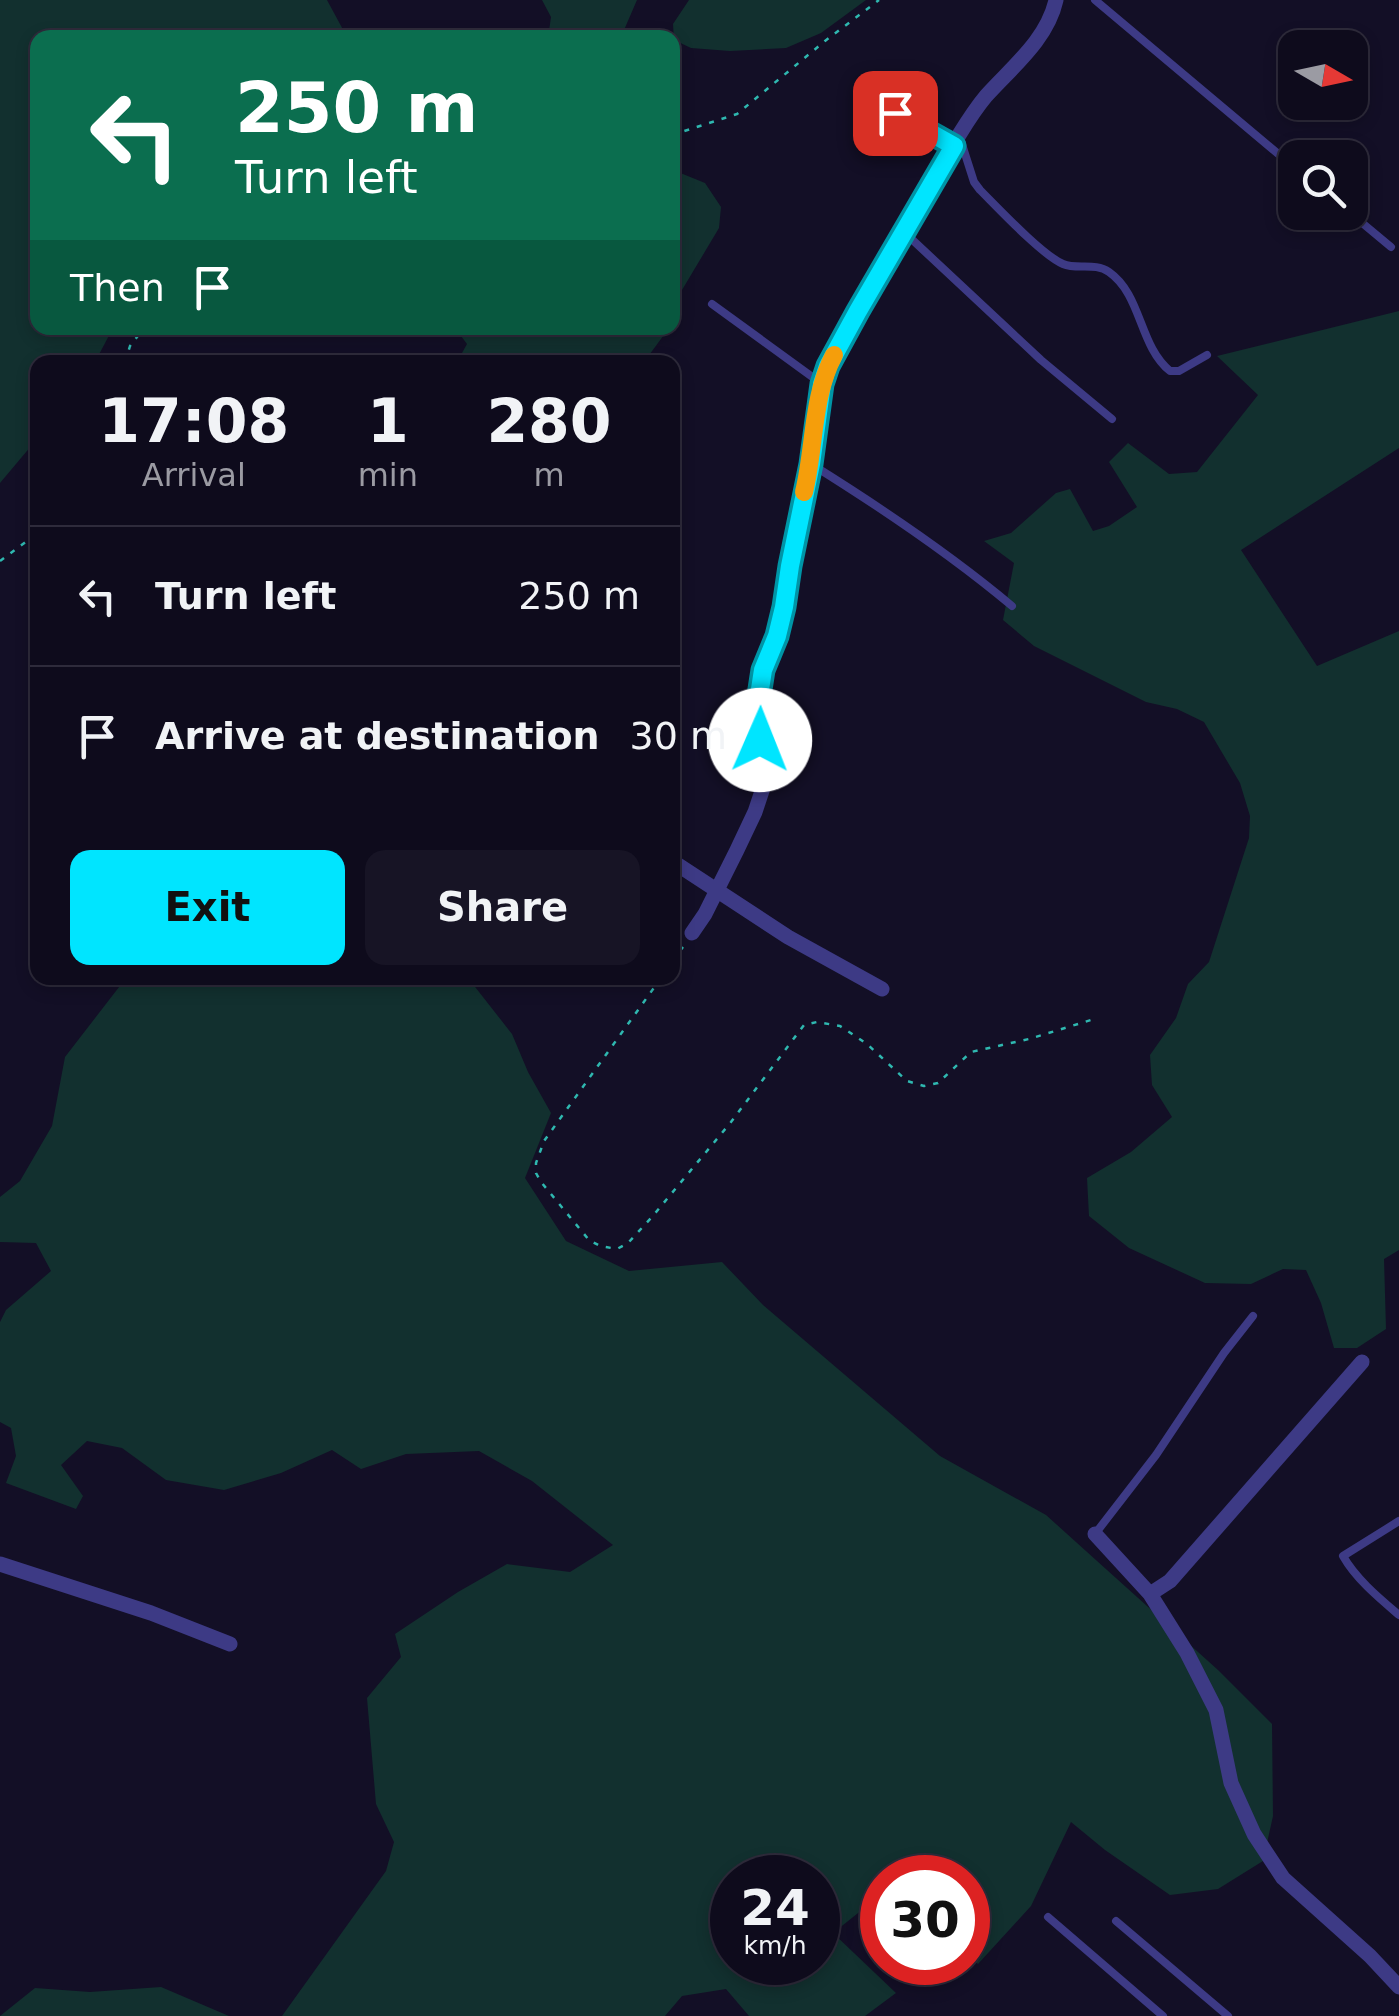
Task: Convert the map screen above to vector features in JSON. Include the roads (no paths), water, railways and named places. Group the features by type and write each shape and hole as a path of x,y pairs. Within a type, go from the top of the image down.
{"street":[{"path":"692,933 717,890 763,788 756,715 763,670 784,607 828,366 956,141 982,101 1027,54 1045,28 1056,0"},
{"path":"680,866 788,937 882,989"},
{"path":"1150,1594 1170,1581 1362,1362"},
{"path":"1095,1534 1150,1594 1186,1653 1216,1710 1231,1783 1254,1834 1282,1878 1399,1987"},
{"path":"0,1564 151,1613 230,1644"}],"lane":[{"path":"1095,0 1278,154"},
{"path":"880,91 895,113 956,141 980,190 1060,264 1098,267 1109,272 1129,294 1160,363 1170,371 1179,371 1207,355"},
{"path":"1368,228 1391,248"},
{"path":"904,232 1041,360 1112,419"},
{"path":"712,304 822,384"},
{"path":"811,464 1012,606"},
{"path":"1095,1534 1254,1316"},
{"path":"1399,1520 1343,1556 1372,1591 1399,1615"},
{"path":"1048,1917 1163,2016"},
{"path":"1116,1921 1228,2016"}]}
